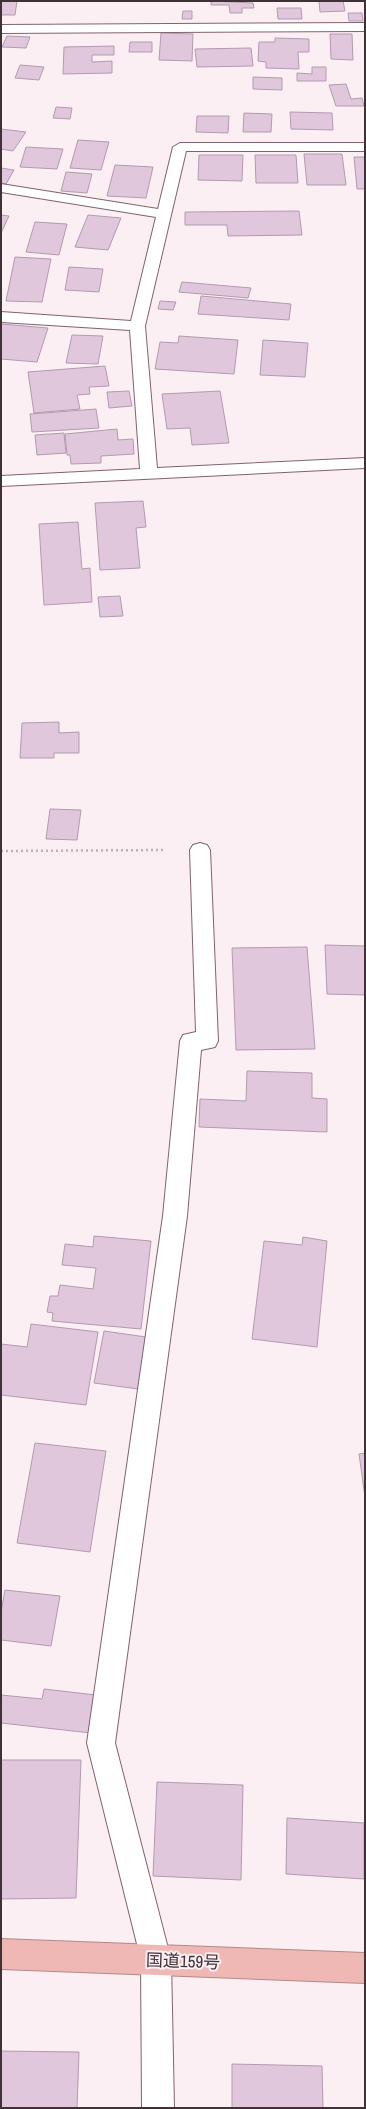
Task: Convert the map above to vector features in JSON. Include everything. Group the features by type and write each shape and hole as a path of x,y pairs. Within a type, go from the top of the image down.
{"highway":[{"name":"国道159号","path":"1,1954 365,1968"}],"street":[{"path":"1,29 365,27"},
{"path":"149,474 137,326 180,147 365,147"},
{"path":"1,188 164,214"},
{"path":"1,317 137,326"},
{"path":"1,481 365,463"},
{"path":"158,2108 156,1960 101,1743 175,1216 191,1041 207,1041 200,850"}],"path":[{"path":"1,851 200,850"}],"building":[{"path":"1,1 17,1 15,15 1,15"},
{"path":"211,1 253,3 254,8 242,8 242,13 230,13 229,5 211,5"},
{"path":"319,1 343,1 345,11 320,12"},
{"path":"277,8 301,8 302,19 278,19"},
{"path":"183,11 192,11 192,19 182,19"},
{"path":"348,13 362,13 363,21 349,21"},
{"path":"161,33 193,34 192,61 159,60"},
{"path":"330,34 352,34 353,60 331,59"},
{"path":"7,36 30,37 26,48 2,47"},
{"path":"275,38 309,39 309,52 298,52 299,69 266,68 266,62 258,61 259,42 275,42"},
{"path":"130,42 152,42 152,52 129,52"},
{"path":"114,46 114,55 92,55 92,62 112,61 112,73 63,74 64,47"},
{"path":"251,48 253,66 197,67 195,49"},
{"path":"20,65 44,67 39,80 15,78"},
{"path":"312,67 326,67 326,81 297,81 297,73 312,74"},
{"path":"253,77 282,78 282,90 253,89"},
{"path":"346,84 351,99 362,98 364,106 336,106 329,85"},
{"path":"56,107 72,108 70,119 53,118"},
{"path":"290,112 332,113 333,130 291,129"},
{"path":"244,113 272,114 271,132 243,132"},
{"path":"197,116 229,116 228,133 196,132"},
{"path":"1,129 26,132 13,151 1,149"},
{"path":"78,140 109,142 101,170 70,168"},
{"path":"26,147 63,149 57,169 20,167"},
{"path":"304,154 342,154 346,185 307,185"},
{"path":"199,155 243,155 242,181 198,180"},
{"path":"255,155 296,155 298,183 256,183"},
{"path":"354,157 365,157 365,189 357,189"},
{"path":"115,165 153,167 146,198 107,196"},
{"path":"1,168 14,170 6,184 1,183"},
{"path":"66,172 92,174 87,193 61,191"},
{"path":"299,211 302,235 228,236 227,225 185,225 185,212"},
{"path":"1,215 9,216 1,233"},
{"path":"88,215 121,218 108,250 75,247"},
{"path":"35,222 67,224 59,255 26,252"},
{"path":"15,257 51,259 42,302 6,301"},
{"path":"69,267 103,269 99,292 65,290"},
{"path":"182,282 251,288 248,298 179,292"},
{"path":"201,296 291,304 289,320 198,314"},
{"path":"160,301 176,302 173,310 158,309"},
{"path":"1,324 48,328 37,362 1,359"},
{"path":"72,335 103,336 98,364 66,363"},
{"path":"179,336 238,340 234,374 155,369 160,342 178,343"},
{"path":"263,340 308,343 305,377 260,375"},
{"path":"105,366 109,386 89,387 90,394 77,395 80,409 34,413 28,372"},
{"path":"129,391 132,406 109,408 107,392"},
{"path":"220,391 229,443 192,445 190,428 167,429 162,394"},
{"path":"96,409 99,428 32,432 30,414"},
{"path":"117,429 118,440 133,439 134,454 101,456 101,463 71,464 70,455 67,455 65,434"},
{"path":"64,433 66,453 37,455 35,435"},
{"path":"143,501 146,527 136,528 140,568 100,570 95,503"},
{"path":"78,522 82,569 90,568 92,602 44,605 39,524"},
{"path":"120,596 123,616 100,617 98,597"},
{"path":"59,722 59,733 79,732 79,753 54,753 54,758 20,758 22,723"},
{"path":"50,809 81,810 77,840 46,839"},
{"path":"325,945 365,946 365,995 327,994"},
{"path":"307,947 315,1049 236,1050 232,948"},
{"path":"247,1071 312,1073 312,1098 327,1099 327,1132 199,1127 200,1099 246,1101"},
{"path":"94,1236 151,1241 141,1329 52,1321 53,1313 47,1312 50,1296 58,1296 60,1285 93,1289 96,1268 62,1265 65,1244 93,1247"},
{"path":"303,1237 327,1241 317,1347 252,1339 264,1241 302,1245"},
{"path":"31,1324 98,1332 86,1405 1,1395 1,1344 27,1347"},
{"path":"104,1331 146,1337 138,1389 94,1383"},
{"path":"35,1443 106,1451 90,1552 17,1543"},
{"path":"365,1453 365,1497 359,1454"},
{"path":"5,1590 60,1596 51,1646 1,1640 1,1612"},
{"path":"44,1689 96,1695 91,1733 1,1723 1,1695 42,1699"},
{"path":"1,1760 81,1760 76,1898 1,1899"},
{"path":"157,1782 243,1785 241,1880 153,1876"},
{"path":"287,1818 364,1823 364,1879 286,1874"},
{"path":"1,2051 79,2052 77,2108 1,2108"},
{"path":"232,2064 322,2066 323,2108 232,2108"}]}
